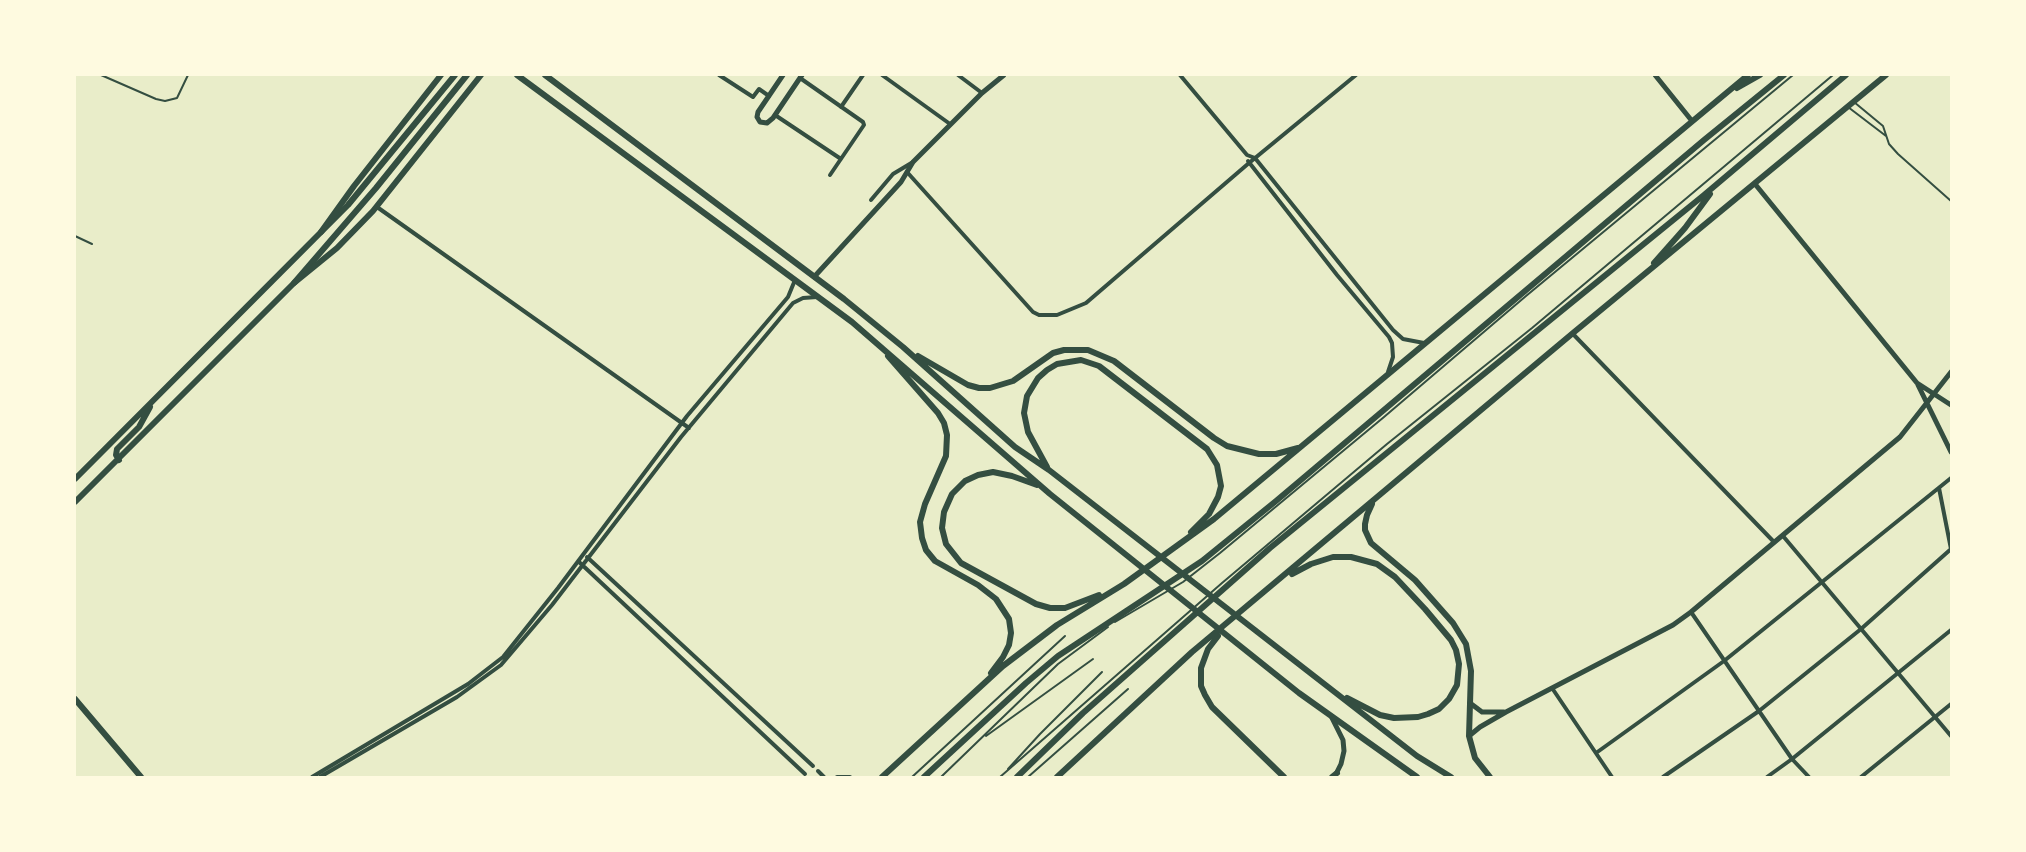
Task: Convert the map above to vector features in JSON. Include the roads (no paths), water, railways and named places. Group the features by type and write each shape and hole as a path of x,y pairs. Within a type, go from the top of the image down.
{"main road":[{"path":"321,232 441,75"},
{"path":"75,479 368,183 455,75"},
{"path":"75,502 294,283 376,188 467,75"},
{"path":"294,283 336,248 377,207 481,75"},
{"path":"517,75 818,297 873,340 1042,488 1299,693 1417,777"},
{"path":"544,75 814,277 903,347 1000,434 1417,756 1451,777"},
{"path":"882,777 1022,650 1057,625 1124,584 1214,519 1748,75"},
{"path":"1725,94 1760,75"},
{"path":"924,777 1058,656 1202,561 1784,75"},
{"path":"1017,777 1083,713 1270,548 1727,176 1846,75"},
{"path":"1057,777 1171,671 1573,333 1886,75"},
{"path":"1630,286 1659,258 1727,176"},
{"path":"873,340 938,413 946,428 948,441 946,456 925,504 920,522 926,550 935,561 978,585 996,599 1009,619 1011,633 1009,645 1003,657 983,683"},
{"path":"903,347 948,375 979,388 1000,386 1013,381 1053,353 1064,350 1088,350 1114,361 1227,446 1266,455 1289,451 1304,445"},
{"path":"1048,470 1028,432 1024,413 1027,396 1038,378 1058,364 1081,360 1099,366 1207,449 1218,465 1221,486 1218,497 1209,514 1178,546"},
{"path":"119,460 116,455 117,450 139,428 153,400"},
{"path":"1042,488 1012,476 993,472 972,477 959,485 947,503 942,528 946,544 953,555 961,563 1020,596 1050,608 1073,606 1124,584"},
{"path":"1373,501 1365,524 1365,530 1371,543 1415,580 1453,624 1466,645 1471,671 1469,736 1475,758 1490,777"},
{"path":"1279,581 1311,564 1333,557 1351,557 1377,564 1395,577 1425,609 1451,640 1456,650 1459,674 1457,685 1449,699 1439,709 1418,717 1394,718 1380,715 1334,692"},
{"path":"1229,623 1211,644 1202,661 1200,677 1204,695 1212,706 1284,777"},
{"path":"75,699 141,777"}],"street":[{"path":"719,75 753,97 759,89 769,96"},
{"path":"783,75 758,112 757,117 760,122 766,123 775,116 801,77 863,122 864,125 830,175"},
{"path":"840,107 863,75"},
{"path":"882,75 950,124"},
{"path":"958,75 982,93"},
{"path":"814,277 901,182 913,162 982,93 1004,75"},
{"path":"1180,75 1247,155 1249,163 1389,337 1393,357 1388,374"},
{"path":"907,172 1033,312 1047,316 1066,313 1086,303 1356,75"},
{"path":"1655,75 1692,121"},
{"path":"775,116 841,159"},
{"path":"1247,155 1255,158 1393,330 1403,339 1425,343"},
{"path":"870,200 893,174 913,162"},
{"path":"1755,184 1917,383 1951,452"},
{"path":"377,207 688,428"},
{"path":"320,777 457,697 501,665 522,642 582,565 586,556 682,423 788,297 795,280"},
{"path":"312,777 430,708 488,670 513,646 578,561 586,556 688,428 793,303 803,298 818,297"},
{"path":"1573,333 1775,543"},
{"path":"1469,736 1506,712 1673,625 1691,612 1892,444 1908,428 1951,372"},
{"path":"1917,383 1951,405"},
{"path":"1596,753 1724,661 1951,478"},
{"path":"1663,777 1759,711 1861,629 1951,549 1940,488"},
{"path":"1783,536 1951,736"},
{"path":"586,556 813,766"},
{"path":"578,561 806,774"},
{"path":"1691,612 1792,759 1809,777"},
{"path":"1767,777 1951,630"},
{"path":"1552,688 1612,777"},
{"path":"1470,703 1482,712 1506,712"},
{"path":"1861,777 1951,704"},
{"path":"1332,718 1343,740 1344,751 1335,776"},
{"path":"818,771 824,777"},
{"path":"837,777 850,777"}],"lane":[{"path":"101,75 165,101 177,98 188,75"},
{"path":"941,777 1067,657 1114,622 1183,582 1221,552 1793,75"},
{"path":"1001,776 1230,575 1387,444 1533,328 1670,210 1833,75"},
{"path":"1854,102 1883,126 1889,144 1898,154 1951,201"},
{"path":"1848,107 1886,136"},
{"path":"75,236 92,244"},
{"path":"912,777 1065,636"},
{"path":"979,741 1093,659"},
{"path":"1001,776 1102,672"},
{"path":"1028,777 1128,689"}]}
